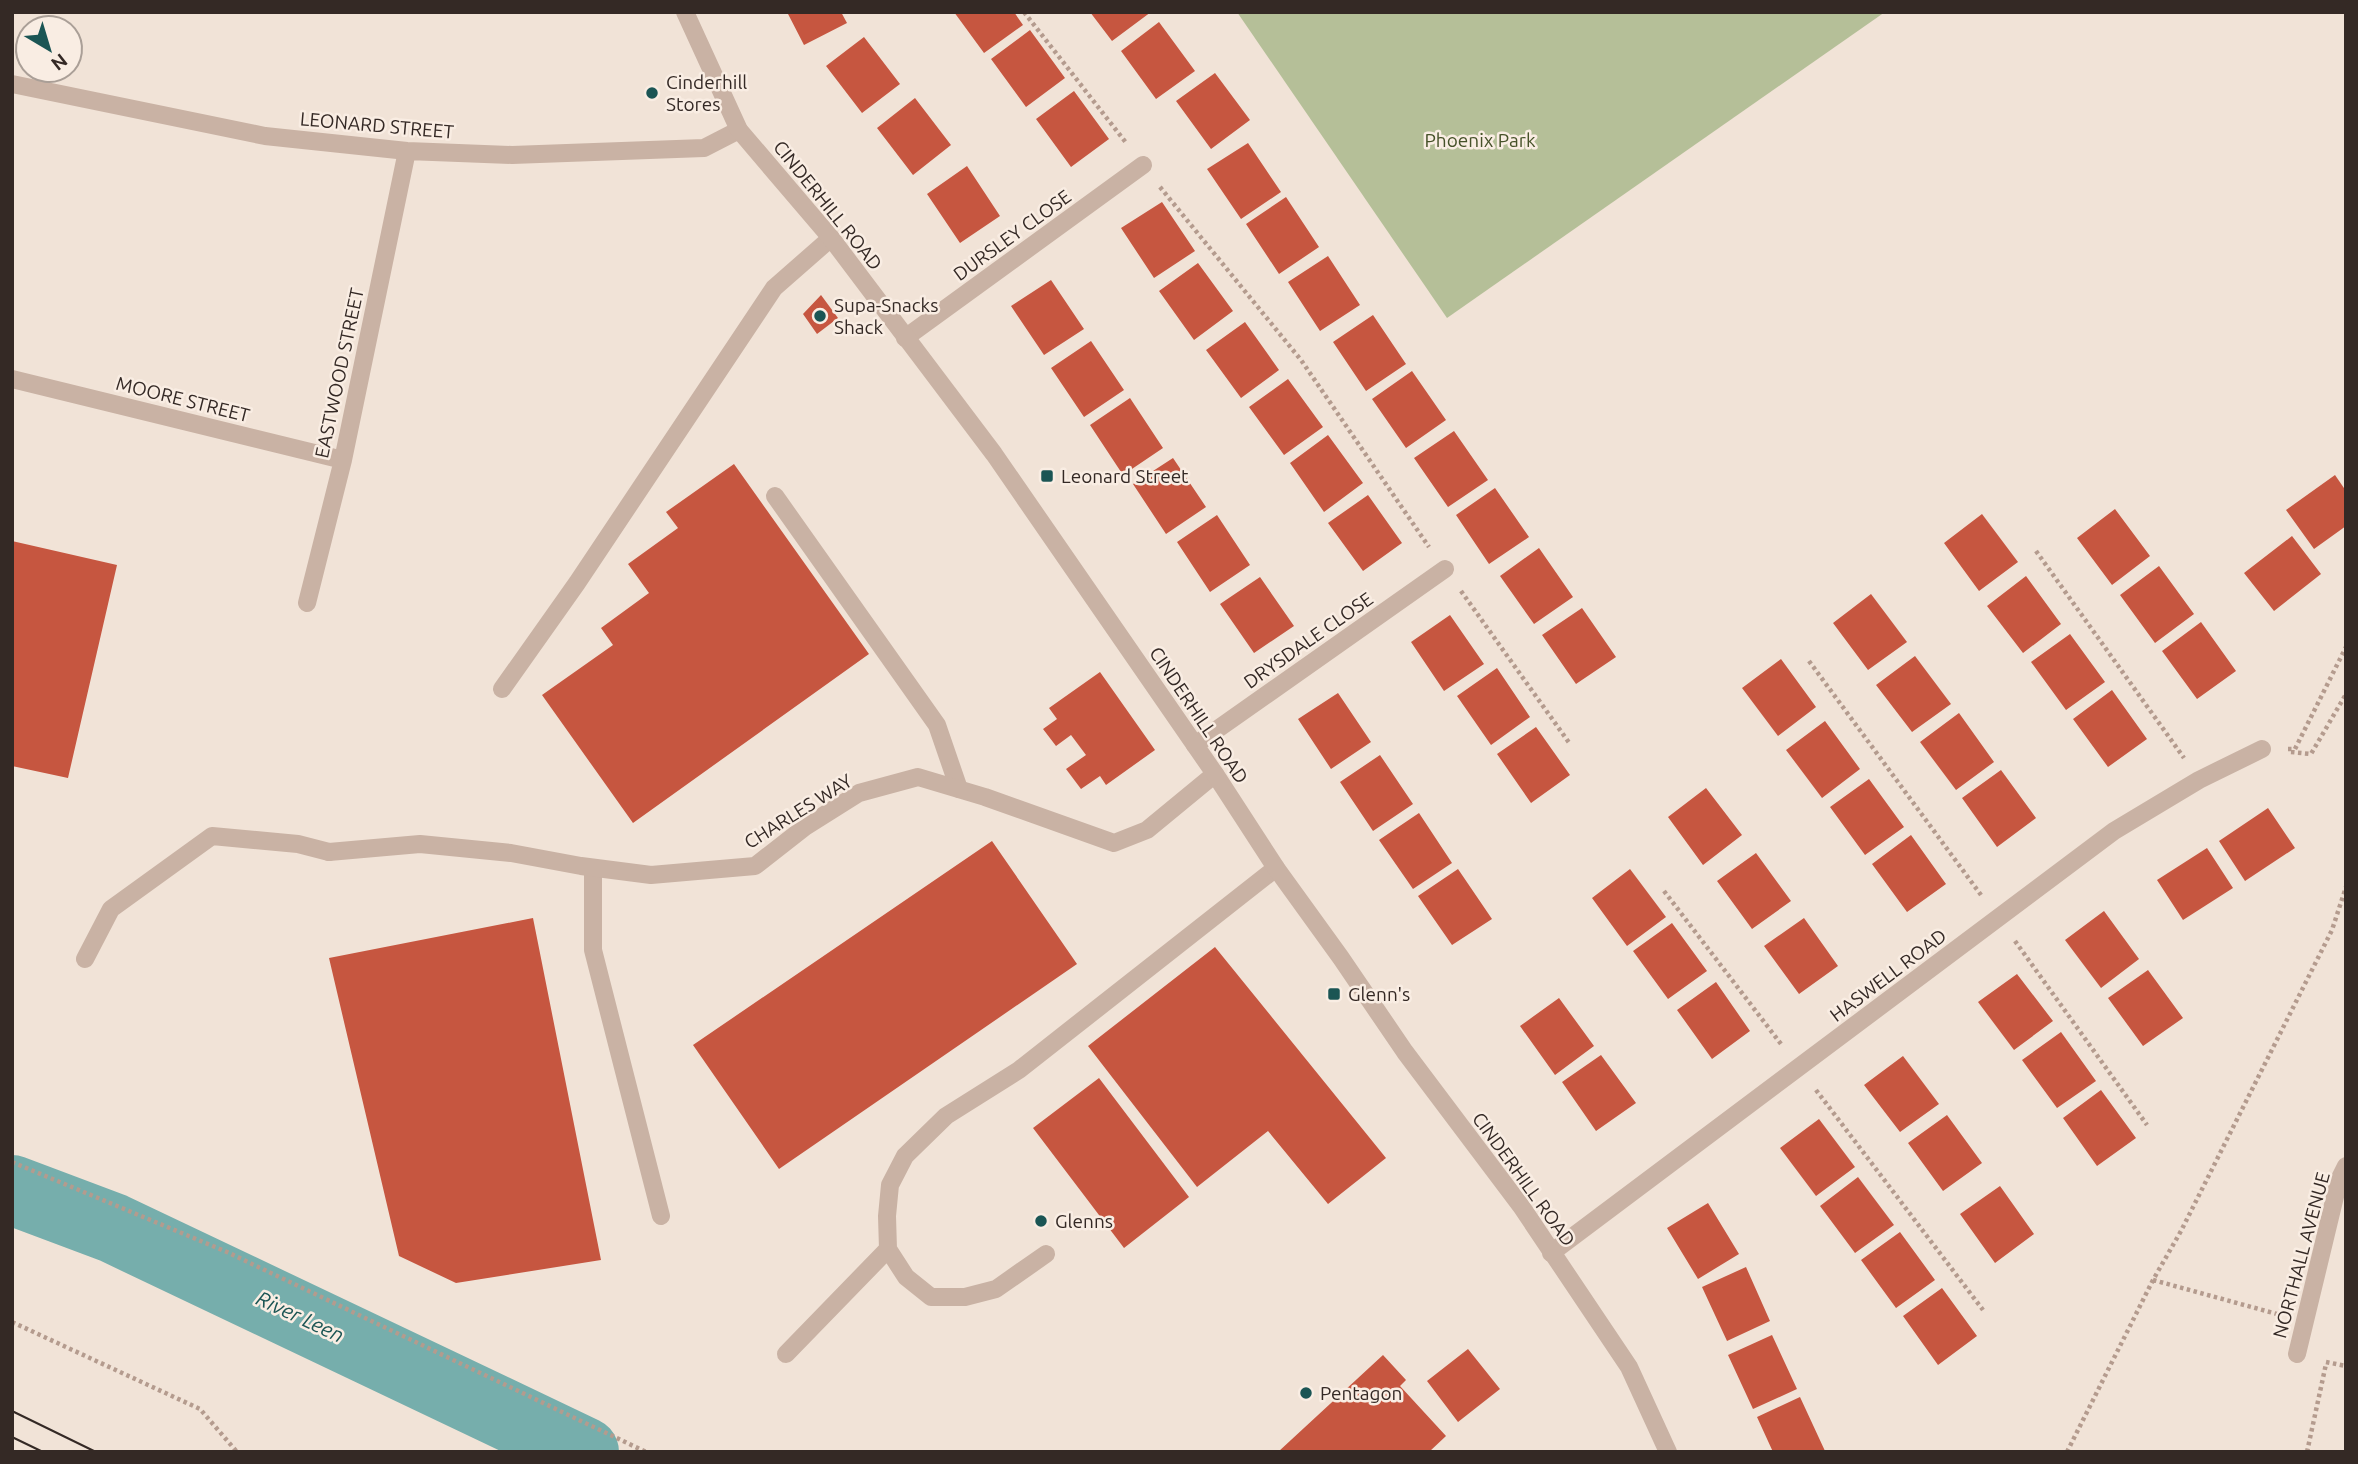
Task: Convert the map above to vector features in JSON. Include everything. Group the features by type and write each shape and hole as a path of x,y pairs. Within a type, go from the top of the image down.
{"street":[{"name":"CINDERHILL ROAD","path":"685,12 739,130 831,238 994,454 1215,774 1276,868 1405,1052 1521,1206 1629,1367 1668,1452"},
{"name":"LEONARD STREET","path":"12,83 265,136 407,151 512,155 704,148 739,130"},
{"name":"EASTWOOD STREET","path":"307,603 343,460 407,151"},
{"name":"DURSLEY CLOSE","path":"905,338 1143,165"},
{"path":"502,689 774,288 831,238"},
{"name":"MOORE STREET","path":"12,379 343,460"},
{"path":"775,496 937,725 959,789"},
{"name":"DRYSDALE CLOSE","path":"1195,745 1445,569"},
{"name":"HASWELL ROAD","path":"1551,1253 2114,831 2199,780 2262,749"},
{"name":"CHARLES WAY","path":"85,959 111,909 212,836 298,844 329,852 420,844 511,853 593,868 651,874 755,866 805,827 859,793 918,777 1114,843 1147,830 1215,774"},
{"path":"593,868 593,950 661,1216"},
{"path":"1046,1254 996,1289 965,1297 931,1297 906,1277 888,1249 890,1185 905,1156 946,1116 1019,1070 1276,868"},
{"name":"NORTHALL AVENUE","path":"2297,1354 2339,1180 2346,1166"},
{"path":"786,1354 888,1249"}],"path":[{"path":"2036,551 2199,780"},
{"path":"2262,749 2295,749 2346,647"},
{"path":"2262,749 2311,754 2346,694"},
{"path":"2067,1452 2332,930 2346,887"},
{"path":"1664,891 1983,1310"},
{"path":"12,1162 227,1252 646,1452"},
{"path":"2153,1280 2305,1321"},
{"path":"12,1322 200,1409 237,1452"},
{"path":"2307,1452 2327,1362"}],"green space":[{"name":"Phoenix Park","path":"1237,12 1885,12 1447,318"}],"building":[{"path":"787,12 841,12 847,23 804,45"},
{"path":"954,12 1014,12 1023,25 984,53"},
{"path":"1090,12 1151,12 1112,41"},
{"path":"1159,22 1195,71 1156,99 1121,51"},
{"path":"1030,30 1065,78 1026,107 991,59"},
{"path":"864,37 900,84 862,113 826,66"},
{"path":"1215,73 1250,120 1211,149 1176,101"},
{"path":"1074,91 1109,139 1071,167 1036,119"},
{"path":"915,98 951,145 913,175 877,128"},
{"path":"1248,143 1281,192 1241,219 1207,169"},
{"path":"967,166 1000,216 960,243 927,194"},
{"path":"1286,197 1319,247 1279,274 1246,224"},
{"path":"1162,202 1195,251 1154,278 1121,228"},
{"path":"1328,256 1360,305 1320,331 1288,282"},
{"path":"1198,263 1233,311 1194,340 1159,291"},
{"path":"1051,280 1084,329 1044,355 1011,306"},
{"name":"Supa-Snacks Shack","path":"821,295 838,318 817,334 803,314"},
{"path":"1373,315 1406,364 1366,391 1333,342"},
{"path":"1245,322 1279,370 1241,398 1206,350"},
{"path":"1091,341 1124,390 1084,417 1051,368"},
{"path":"1412,371 1446,420 1406,448 1372,399"},
{"path":"1288,379 1323,427 1284,455 1249,407"},
{"path":"1130,398 1163,448 1123,475 1090,425"},
{"path":"1454,431 1488,480 1448,507 1414,458"},
{"path":"1328,435 1363,483 1324,512 1290,463"},
{"path":"1173,458 1206,507 1166,534 1133,484"},
{"path":"734,464 869,654 633,823 542,695 613,645 601,628 649,593 628,564 678,528 666,512"},
{"path":"2335,475 2346,491 2346,526 2314,549 2286,510"},
{"path":"1495,488 1529,537 1489,564 1456,515"},
{"path":"1368,495 1402,543 1363,571 1328,523"},
{"path":"2115,509 2150,556 2112,585 2077,538"},
{"path":"1982,514 2018,562 1979,591 1944,543"},
{"path":"1217,515 1250,565 1210,592 1177,542"},
{"path":"2292,536 2321,574 2274,611 2244,573"},
{"path":"12,541 117,565 68,778 12,766"},
{"path":"1539,548 1573,597 1534,624 1500,576"},
{"path":"2159,566 2194,614 2155,643 2120,595"},
{"path":"2026,576 2061,624 2023,653 1987,606"},
{"path":"1260,577 1294,626 1254,653 1220,604"},
{"path":"1871,594 1907,642 1868,670 1833,623"},
{"path":"1582,608 1616,657 1576,684 1542,635"},
{"path":"1450,615 1484,664 1444,691 1411,642"},
{"path":"2201,622 2236,671 2197,699 2162,651"},
{"path":"2070,634 2105,682 2066,710 2031,662"},
{"path":"1915,656 1951,704 1912,732 1876,685"},
{"path":"1781,659 1816,707 1778,736 1742,688"},
{"path":"1497,668 1530,717 1491,745 1457,696"},
{"path":"1100,672 1155,750 1106,785 1100,776 1081,789 1066,769 1086,755 1071,735 1056,746 1043,729 1057,719 1049,708"},
{"path":"2112,690 2147,739 2108,767 2073,719"},
{"path":"1338,693 1371,742 1331,769 1298,719"},
{"path":"1959,713 1994,762 1956,790 1920,742"},
{"path":"1825,721 1860,769 1822,798 1786,750"},
{"path":"1536,727 1570,775 1531,803 1497,754"},
{"path":"1380,755 1413,804 1373,831 1340,782"},
{"path":"2001,770 2036,818 1997,847 1962,798"},
{"path":"1869,779 1904,827 1865,855 1830,807"},
{"path":"1706,788 1742,835 1703,865 1668,817"},
{"path":"2268,808 2295,848 2245,881 2219,841"},
{"path":"1419,813 1452,863 1413,889 1379,840"},
{"path":"1911,835 1946,884 1907,912 1872,864"},
{"path":"992,841 1077,964 779,1169 693,1045"},
{"path":"2207,848 2233,888 2183,920 2157,880"},
{"path":"1756,853 1791,901 1752,929 1717,881"},
{"path":"1458,869 1492,919 1452,945 1418,896"},
{"path":"1630,869 1666,917 1627,946 1592,898"},
{"path":"2104,911 2139,959 2101,988 2065,940"},
{"path":"533,918 601,1260 456,1283 399,1256 329,958"},
{"path":"1804,918 1838,966 1799,994 1764,946"},
{"path":"1672,923 1707,971 1668,999 1633,951"},
{"path":"1215,947 1386,1158 1328,1204 1268,1131 1197,1187 1088,1046"},
{"path":"2148,970 2183,1018 2143,1046 2108,998"},
{"path":"2017,974 2053,1021 2014,1050 1978,1002"},
{"path":"1716,982 1750,1031 1712,1059 1677,1010"},
{"path":"1559,998 1594,1046 1555,1075 1520,1026"},
{"path":"2061,1032 2096,1081 2057,1108 2022,1060"},
{"path":"1601,1055 1636,1103 1596,1131 1562,1082"},
{"path":"1903,1056 1939,1104 1900,1132 1864,1085"},
{"path":"1099,1078 1189,1197 1124,1248 1033,1128"},
{"path":"2101,1090 2136,1138 2097,1166 2063,1118"},
{"path":"1947,1115 1982,1163 1943,1191 1908,1143"},
{"path":"1819,1119 1855,1167 1816,1196 1780,1148"},
{"path":"1858,1177 1894,1225 1855,1253 1820,1206"},
{"path":"2000,1186 2034,1234 1995,1263 1960,1214"},
{"path":"1708,1203 1739,1254 1698,1279 1667,1228"},
{"path":"1900,1232 1935,1280 1896,1308 1861,1260"},
{"path":"1746,1267 1770,1321 1727,1341 1702,1287"},
{"path":"1942,1288 1977,1336 1938,1365 1903,1316"},
{"path":"1772,1335 1797,1389 1753,1409 1728,1355"},
{"path":"1468,1349 1500,1389 1458,1422 1427,1381"},
{"path":"1383,1355 1406,1380 1400,1386 1446,1436 1429,1452 1278,1452"},
{"path":"1800,1397 1825,1451 1773,1452 1757,1417"}],"waterway":[{"name":"River Leen","path":"12,1190 113,1228 584,1452"}],"tram line":[{"path":"12,1411 96,1452"},
{"path":"12,1437 43,1452"}],"place":[{"name":"Cinderhill Stores","path":"652,93"},
{"name":"Supa-Snacks Shack","path":"820,316"},
{"name":"Leonard Street","path":"1047,476"},
{"name":"Glenn's","path":"1334,994"},
{"name":"Glenns","path":"1041,1221"},
{"name":"Pentagon","path":"1306,1393"}]}
